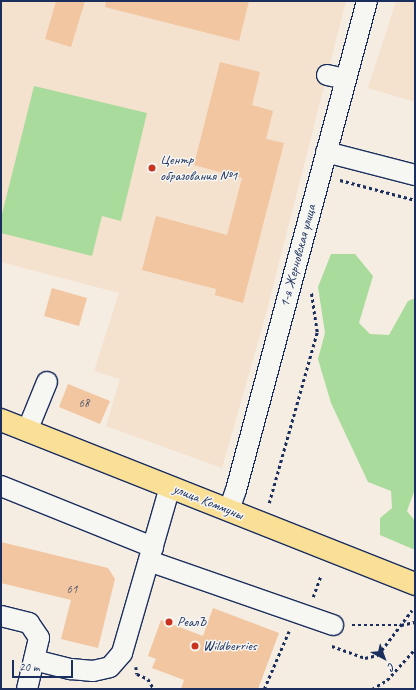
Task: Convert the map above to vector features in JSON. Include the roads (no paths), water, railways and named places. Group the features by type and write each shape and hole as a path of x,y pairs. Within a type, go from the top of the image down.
{"main road":[{"name":"улица Коммуны","path":"1,420 415,584"}],"street":[{"name":"1-я Жерновская улица","path":"229,510 236,490 272,323 334,154 336,77 367,1"},
{"path":"334,154 415,175"},
{"path":"27,431 47,382"},
{"path":"1,486 331,635"},
{"path":"34,660 71,669 93,671 110,667 122,653 170,487"},
{"path":"1,616 29,623 39,638 27,689"}],"place":[{"name":"Центр образования №1","path":"152,168"},
{"name":"РеалЪ","path":"169,622"},
{"name":"Wildberries","path":"195,646"}]}
